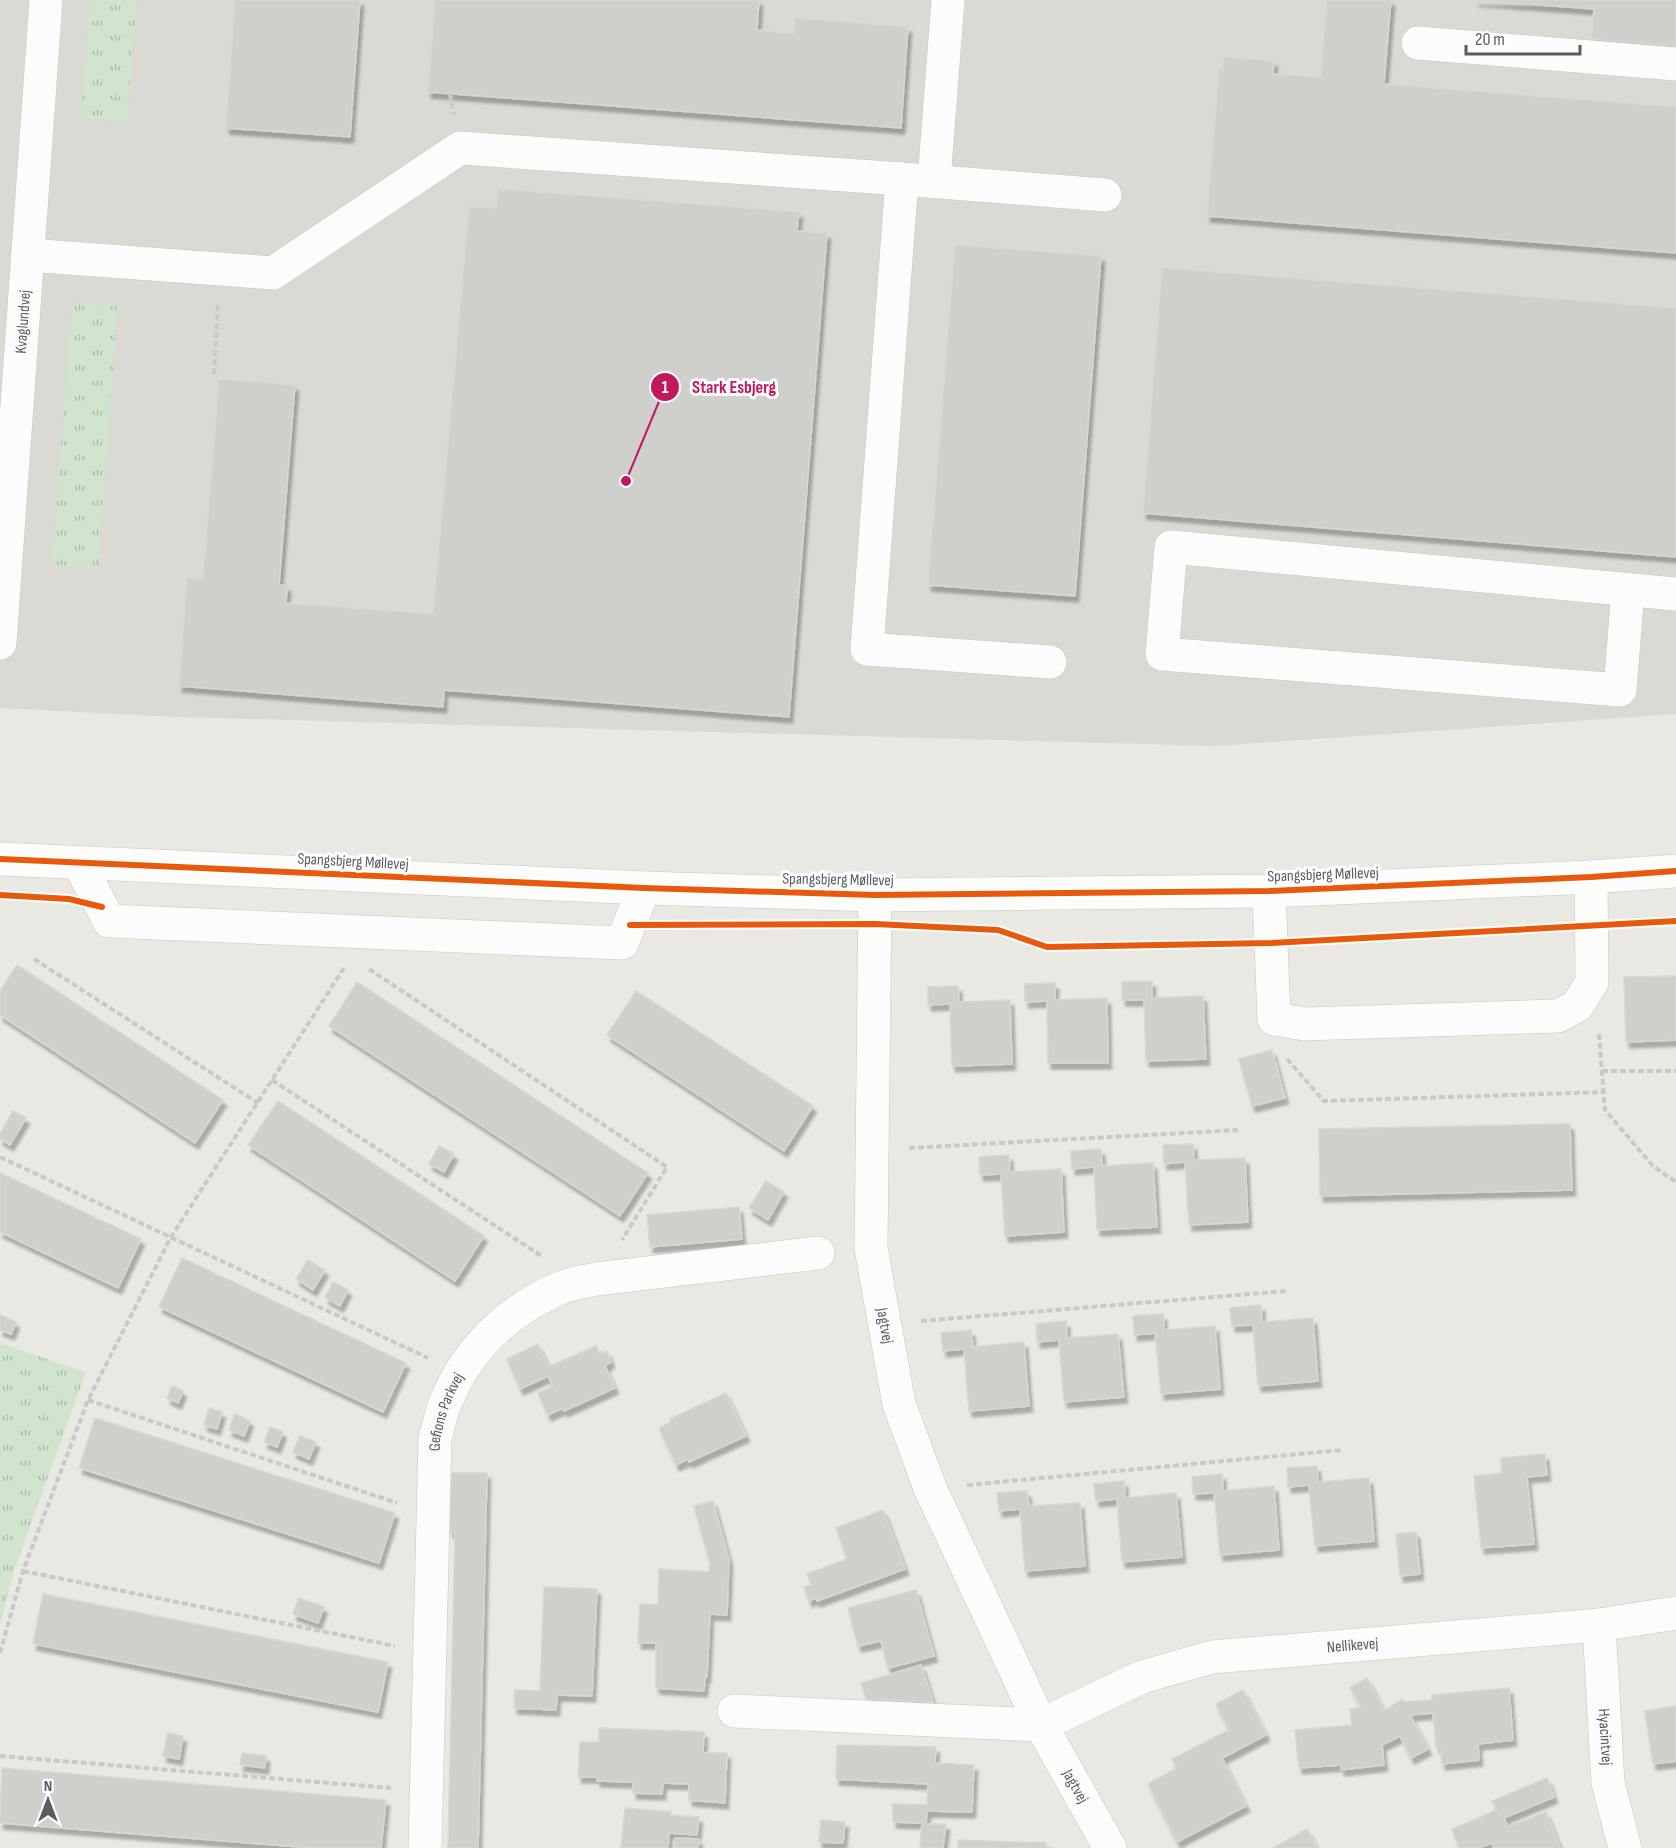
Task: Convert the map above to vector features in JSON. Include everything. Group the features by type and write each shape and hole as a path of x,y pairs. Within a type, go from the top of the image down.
{"street":[{"name":"Kvaglundvej","path":"0,643 12,316 28,255 46,0"},
{"path":"948,0 918,180 867,649 1050,662"},
{"path":"1418,43 1676,64"},
{"path":"28,255 273,273 460,148 1105,195"},
{"path":"1628,590 1620,690 1162,654 1171,548 1676,594"},
{"name":"Spangsbjerg Møllevej","path":"0,859 644,888 875,895 1269,891 1591,878 1676,871"},
{"path":"79,863 109,921 359,945 622,943 644,888"},
{"path":"1269,891 1274,1019 1305,1024 1558,1016 1577,1006 1592,982 1591,878"},
{"name":"Jagtvej","path":"875,895 871,1248 899,1404 930,1488 1041,1725 1110,1848"},
{"name":"Gefions Parkvej","path":"425,1848 435,1439 446,1400 460,1373 490,1333 521,1308 561,1287 596,1279 818,1253"},
{"name":"Nellikevej","path":"1041,1725 1142,1677 1212,1657 1599,1625 1676,1613"},
{"name":"Hyacintvej","path":"1599,1625 1608,1783 1625,1848"},
{"path":"734,1711 1041,1725"}],"path":[{"path":"214,374 218,296"},
{"path":"0,1653 23,1571 88,1400 171,1237 359,945 667,1167 618,1247 621,1276"},
{"path":"34,959 258,1103"},
{"path":"1577,1006 1599,1031 1605,1110 1653,1166 1676,1182"},
{"path":"1274,1019 1281,1053 1324,1101 1604,1092"},
{"path":"1602,1071 1676,1071"},
{"path":"272,1080 547,1259 561,1287"},
{"path":"872,1150 1238,1130"},
{"path":"0,1157 460,1373"},
{"path":"884,1324 1287,1291"},
{"path":"88,1400 433,1515"},
{"path":"930,1488 1342,1450"},
{"path":"23,1571 430,1653"},
{"path":"0,1756 427,1791"}],"shaded area":[{"path":"0,0 1676,0 1676,714 1214,746 180,717 0,708"}],"green space":[{"path":"90,0 137,0 127,122 81,119"},
{"path":"72,303 118,306 98,568 52,565"},
{"path":"0,1343 86,1372 14,1571 0,1624"}],"building":[{"path":"235,0 360,0 350,137 226,128"},
{"path":"435,0 759,0 757,30 794,34 795,18 908,27 901,128 428,92"},
{"path":"1327,0 1391,0 1384,84 1676,107 1676,253 1207,216 1219,69 1223,70 1224,57 1274,61 1273,74 1321,77"},
{"path":"1474,0 1676,0 1676,46 1592,39 1594,9"},
{"path":"498,189 799,212 797,231 827,233 789,717 444,690 443,707 179,686 187,578 203,579 219,379 295,385 279,585 287,586 286,603 433,614 469,207 497,208"},
{"path":"955,245 1101,256 1075,596 928,585"},
{"path":"1162,268 1676,308 1676,557 1143,513"},
{"path":"17,965 223,1100 195,1143 0,1015 0,991"},
{"path":"1676,976 1676,1040 1626,1042 1624,977"},
{"path":"1152,981 1152,998 1203,996 1206,1059 1146,1061 1144,1000 1122,1000 1122,982"},
{"path":"357,982 648,1173 620,1216 329,1026"},
{"path":"1055,983 1055,1000 1107,998 1108,1063 1048,1063 1047,1001 1025,1002 1025,984"},
{"path":"958,986 959,1002 1010,1000 1012,1064 952,1066 950,1004 928,1005 928,987"},
{"path":"636,991 813,1106 784,1151 607,1035"},
{"path":"1272,1050 1285,1098 1252,1106 1239,1059"},
{"path":"278,1101 484,1236 455,1281 248,1145"},
{"path":"13,1111 26,1118 10,1145 0,1139 0,1134"},
{"path":"1570,1124 1572,1190 1320,1196 1319,1129"},
{"path":"1193,1144 1194,1160 1245,1158 1248,1222 1189,1225 1185,1162 1164,1164 1163,1145"},
{"path":"439,1146 454,1154 444,1172 429,1164"},
{"path":"1101,1149 1102,1166 1153,1163 1157,1227 1097,1230 1094,1167 1072,1169 1071,1151"},
{"path":"1009,1155 1010,1172 1061,1169 1064,1232 1005,1236 1001,1174 980,1175 979,1157"},
{"path":"0,1173 141,1239 118,1288 0,1232"},
{"path":"766,1181 784,1192 768,1220 749,1208"},
{"path":"739,1207 742,1239 650,1247 647,1215"},
{"path":"182,1258 406,1363 383,1412 159,1307"},
{"path":"308,1260 325,1270 313,1290 296,1279"},
{"path":"333,1282 348,1290 340,1306 325,1298"},
{"path":"1261,1305 1262,1322 1313,1318 1318,1381 1258,1386 1253,1325 1232,1326 1230,1308"},
{"path":"1163,1314 1164,1330 1215,1326 1220,1389 1161,1394 1155,1333 1134,1335 1133,1316"},
{"path":"0,1315 16,1322 11,1334 0,1330"},
{"path":"1066,1321 1067,1338 1118,1334 1124,1397 1064,1402 1059,1340 1037,1342 1036,1324"},
{"path":"971,1330 973,1347 1024,1342 1029,1406 969,1411 964,1349 943,1351 941,1333"},
{"path":"538,1344 548,1367 596,1346 600,1354 607,1351 611,1362 605,1366 615,1388 564,1411 563,1408 548,1415 538,1393 553,1386 548,1376 520,1389 507,1359"},
{"path":"172,1386 183,1391 178,1403 167,1398"},
{"path":"726,1393 746,1436 689,1462 688,1459 676,1465 659,1428 671,1422 670,1419"},
{"path":"209,1408 222,1412 217,1429 204,1425"},
{"path":"235,1414 250,1421 244,1436 229,1430"},
{"path":"95,1418 395,1513 379,1563 79,1468"},
{"path":"270,1427 283,1432 277,1447 264,1442"},
{"path":"300,1436 316,1442 309,1459 293,1452"},
{"path":"1545,1454 1547,1475 1527,1477 1534,1544 1481,1548 1474,1476 1502,1473 1501,1458"},
{"path":"1317,1466 1318,1482 1369,1478 1374,1541 1315,1546 1309,1485 1288,1487 1287,1468"},
{"path":"451,1473 487,1473 478,1848 448,1848 455,1532 450,1532"},
{"path":"1222,1474 1223,1491 1274,1486 1279,1550 1220,1555 1214,1493 1193,1494 1192,1477"},
{"path":"1124,1481 1125,1498 1176,1493 1182,1557 1122,1562 1117,1499 1096,1501 1094,1484"},
{"path":"1027,1491 1029,1506 1080,1503 1085,1566 1025,1571 1020,1509 999,1511 997,1493"},
{"path":"713,1501 729,1560 727,1615 710,1614 707,1677 705,1677 704,1691 656,1688 656,1643 638,1643 640,1604 658,1605 659,1569 709,1572 710,1564 694,1506"},
{"path":"883,1510 905,1569 817,1601 816,1598 809,1601 804,1587 811,1585 807,1574 847,1559 836,1528"},
{"path":"1416,1532 1420,1574 1400,1576 1396,1534"},
{"path":"544,1587 597,1589 592,1696 557,1695 556,1710 514,1708 515,1690 540,1691"},
{"path":"916,1590 934,1656 888,1668 881,1641 858,1646 848,1608"},
{"path":"43,1594 388,1662 378,1712 33,1644"},
{"path":"299,1598 324,1607 318,1623 293,1614"},
{"path":"921,1665 933,1702 866,1699 861,1683"},
{"path":"1367,1678 1384,1711 1402,1699 1404,1702 1432,1700 1432,1695 1509,1688 1513,1740 1478,1744 1479,1760 1442,1764 1440,1747 1436,1747 1433,1713 1410,1715 1428,1749 1411,1758 1400,1736 1382,1745 1384,1765 1341,1770 1341,1765 1299,1768 1295,1730 1352,1725 1350,1709 1361,1707 1350,1687"},
{"path":"1243,1690 1266,1735 1222,1758 1246,1806 1177,1842 1148,1784 1177,1768 1172,1759 1229,1730 1216,1704"},
{"path":"1676,1706 1676,1761 1653,1764 1645,1711"},
{"path":"599,1728 704,1732 703,1753 727,1753 725,1803 689,1800 689,1784 663,1783 662,1794 633,1793 633,1782 597,1781 597,1777 578,1777 580,1742 599,1742"},
{"path":"168,1733 183,1736 179,1759 163,1756"},
{"path":"837,1745 936,1747 935,1763 974,1765 972,1812 927,1811 926,1824 946,1824 943,1848 920,1848 922,1823 893,1822 893,1804 927,1805 928,1784 836,1779"},
{"path":"242,1753 266,1756 265,1768 240,1765"},
{"path":"2,1768 386,1800 381,1848 312,1848 0,1823"},
{"path":"1547,1778 1554,1797 1504,1818 1508,1827 1546,1812 1560,1848 1494,1848 1492,1843 1478,1848 1459,1848 1452,1829 1497,1810 1492,1801"},
{"path":"625,1808 699,1817 697,1835 669,1833 668,1848 621,1848"},
{"path":"821,1820 845,1822 843,1843 819,1842"},
{"path":"1307,1829 1317,1848 1273,1848"},
{"path":"675,1838 699,1839 698,1848 674,1848"},
{"path":"958,1840 1046,1843 1046,1848 958,1848"}],"cycle path":[{"path":"0,859 644,888 875,895 1269,891 1591,877 1676,871"},
{"path":"0,895 69,899 102,907"},
{"path":"630,925 875,924 998,930 1047,947 1271,943 1676,921"}],"place":[{"name":"Stark Esbjerg","path":"626,481"}]}
